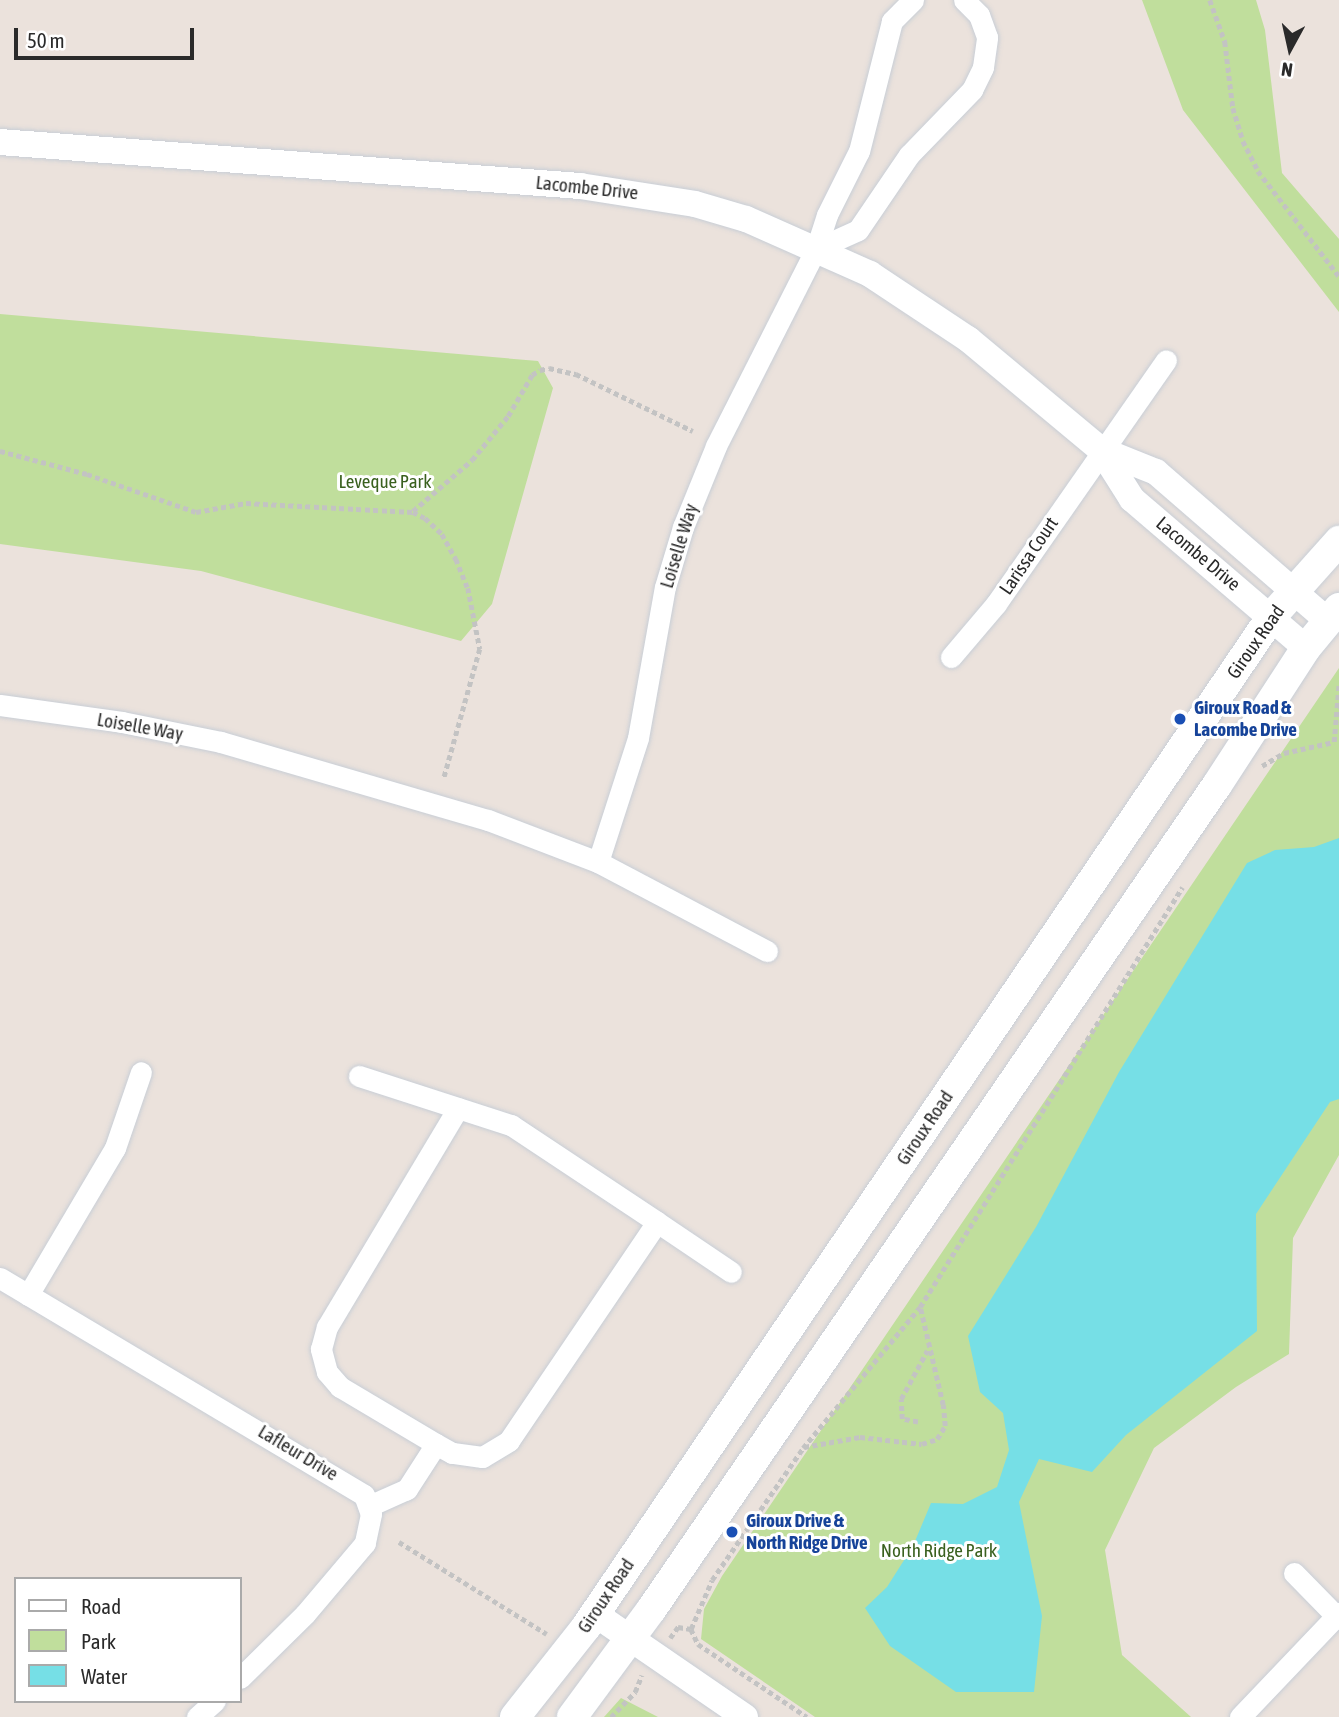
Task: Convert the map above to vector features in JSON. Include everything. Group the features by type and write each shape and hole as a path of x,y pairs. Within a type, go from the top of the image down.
{"main road":[{"name":"Giroux Road","path":"515,1717 595,1614 1272,616 1339,541"},
{"path":"572,1717 630,1638 1210,796 1306,648 1333,614"}],"street":[{"name":"Loiselle Way","path":"598,862 638,738 665,587 682,527 716,446 816,249 827,215 859,150 892,21 914,0"},
{"path":"816,249 858,230 909,155 972,90 983,67 987,37 979,15 964,0"},
{"name":"Lacombe Drive","path":"0,142 621,190 746,219 870,274 942,319 1101,450 1156,472 1294,589 1333,614"},
{"path":"1101,450 1166,360"},
{"name":"Lacombe Drive","path":"1101,450 1132,499 1272,616 1306,648"},
{"name":"Larissa Court","path":"951,657 996,604 1101,450"},
{"name":"Loiselle Way","path":"0,705 220,742 488,821 598,862 767,950"},
{"path":"28,1295 115,1148 141,1072"},
{"path":"359,1076 512,1125 731,1272"},
{"path":"458,1108 327,1326 321,1349 327,1372 340,1387 436,1444 452,1453 482,1457 509,1441 657,1222"},
{"name":"Lafleur Drive","path":"0,1278 358,1489 369,1506"},
{"path":"242,1676 356,1555 371,1528 369,1506 407,1489 436,1444"},
{"path":"1240,1717 1338,1616 1294,1573"},
{"path":"595,1614 746,1717"},
{"path":"197,1717 213,1703"}],"path":[{"path":"1210,0 1225,42 1233,108 1253,161 1339,276"},
{"path":"413,512 489,440 532,375 550,368 576,374 693,432"},
{"path":"0,452 87,474 196,512 246,503 413,512 442,534 456,559 468,587 480,649 444,778"},
{"path":"1255,773 1284,753 1336,741 1339,683"},
{"path":"807,1717 698,1644 691,1629 712,1580 803,1448 920,1307 1190,874"},
{"path":"803,1448 860,1437 922,1444 937,1438 945,1426 934,1363 928,1350 920,1307"},
{"path":"918,1422 902,1419 901,1399 928,1350"},
{"path":"399,1542 547,1634"},
{"path":"678,1627 691,1629"},
{"path":"611,1717 635,1692 634,1686"}],"green space":[{"path":"1142,0 1256,0 1265,30 1282,173 1339,239 1339,312 1183,110"},
{"name":"Leveque Park","path":"0,314 538,361 553,388 492,604 461,641 201,571 0,544"},
{"name":"North Ridge Park","path":"1339,668 1339,1155 1293,1238 1289,1354 1236,1387 1154,1448 1105,1550 1122,1655 1191,1717 815,1717 701,1639 704,1609 722,1576"},
{"path":"621,1698 658,1717 604,1717"}],"water":[{"path":"1339,838 1339,1099 1330,1102 1256,1214 1257,1331 1126,1435 1092,1472 1039,1459 1019,1502 1042,1616 1034,1692 956,1692 890,1646 865,1608 887,1587 913,1546 931,1503 963,1504 997,1487 1009,1450 1003,1413 980,1392 968,1336 1036,1227 1119,1072 1247,863 1275,850 1314,847"}],"place":[{"name":"Giroux Road & Lacombe Drive","path":"1180,719"},
{"name":"Giroux Drive & North Ridge Drive","path":"732,1532"}]}
